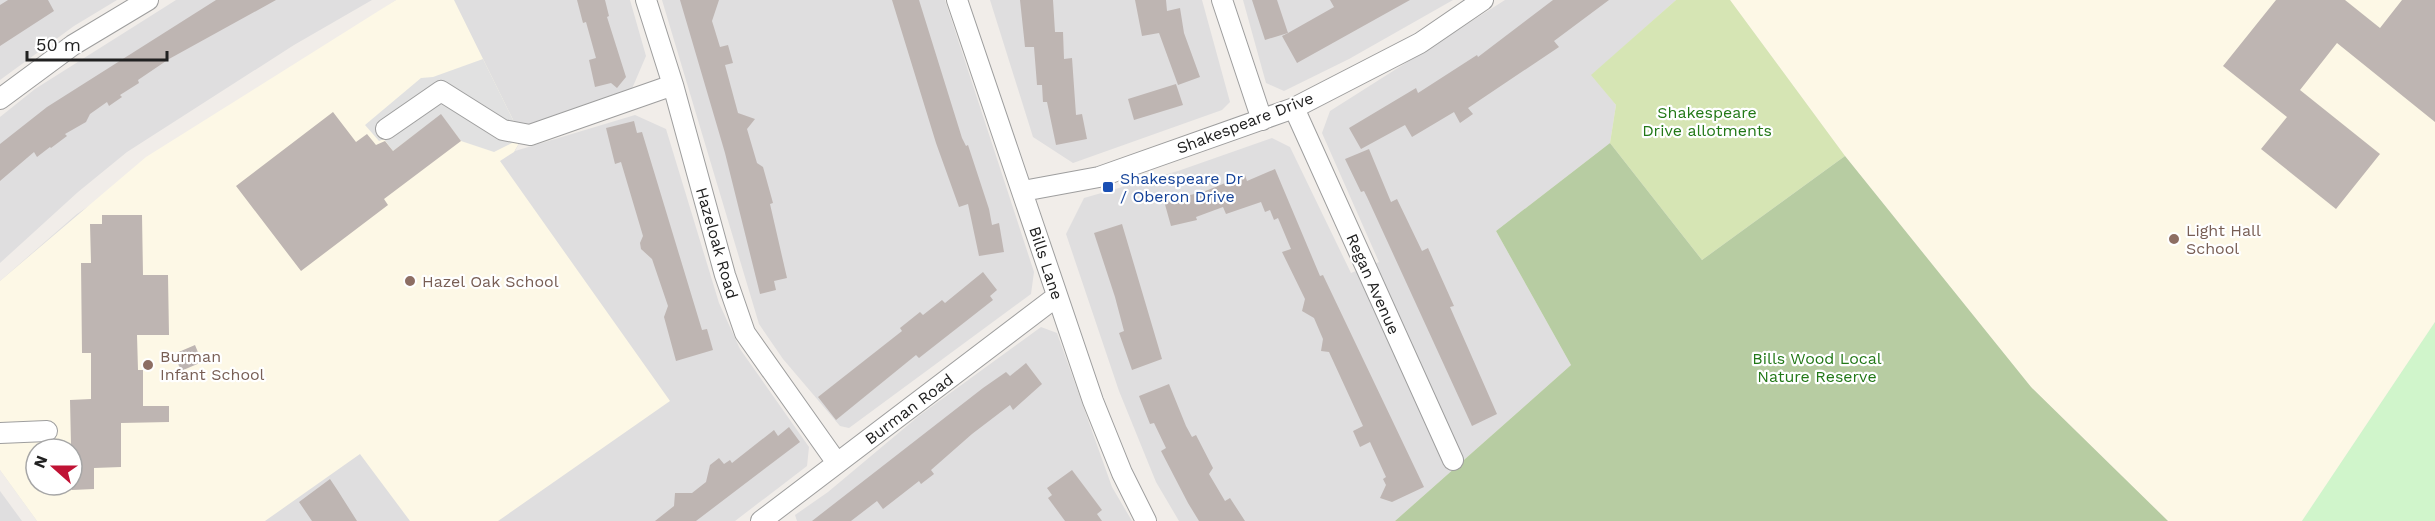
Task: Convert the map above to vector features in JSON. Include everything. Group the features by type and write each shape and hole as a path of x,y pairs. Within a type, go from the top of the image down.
{"street":[{"path":"0,99 73,45 148,0"},
{"name":"Hazeloak Road","path":"646,0 673,85 725,275 745,333 837,463"},
{"name":"Bills Lane","path":"957,0 1092,401 1122,473 1146,521"},
{"path":"1222,0 1262,120"},
{"name":"Shakespeare Drive","path":"1023,191 1099,177 1294,108 1420,43 1483,0"},
{"path":"386,129 441,91 503,130 530,135 673,85"},
{"name":"Regan Avenue","path":"1294,108 1453,460"},
{"name":"Burman Road","path":"772,518 837,463 1056,297"},
{"path":"0,433 47,431"}],"shaded area":[{"path":"0,0 117,0 74,26 0,80"},
{"path":"176,0 372,0 294,45 127,152 78,192 0,263 0,117 35,89"},
{"path":"396,0 630,0 646,56 631,91 517,128 522,138 515,151 635,115 666,129 719,303 740,349 809,447 807,466 735,521 37,521 0,470 0,281 77,214"},
{"name":"Hazel Oak School","path":"396,0 454,0 522,138 514,152 500,161 670,401 498,521 410,521 360,454 265,521 37,521 0,470 0,281 146,157"},
{"path":"662,0 945,0 1034,272 1031,294 849,428 840,426 783,359 759,324"},
{"path":"990,0 1202,0 1230,102 1222,110 1073,163 1033,137"},
{"path":"1243,0 1453,0 1349,59 1284,91 1266,83"},
{"path":"1505,0 1676,0 1592,75 1616,105 1610,143 1496,231 1571,365 1395,521 1179,521 1156,482 1119,391 1066,234 1084,198 1178,171 1272,138 1290,147 1351,273 1379,262 1322,133 1330,111"},
{"name":"Light Hall School","path":"1730,0 2435,0 2435,322 2302,521 2168,521 2031,387 1845,156"},
{"path":"483,59 522,138 494,152 461,141 441,115 393,151 384,139 379,141 365,125 421,78 433,77"},
{"path":"1041,327 1057,333 1112,487 1132,521 797,521 795,515 828,492 920,415"},
{"path":"0,491 22,521 0,521"}],"green space":[{"name":"Shakespeare Drive allotments","path":"1676,0 1730,0 1845,156 1702,260 1610,143 1616,105 1591,75"},
{"name":"Bills Wood Local Nature Reserve","path":"1610,143 1702,260 1845,156 2031,387 2168,521 1395,521 1571,365 1496,231"},
{"path":"2435,322 2435,521 2302,521"}],"building":[{"path":"8,0 48,0 54,11 0,46 0,5"},
{"path":"216,0 276,0 169,59 138,80 139,83 120,95 122,97 109,106 107,102 90,114 86,122 65,134 67,136 51,148 37,157 34,152 0,181 0,144 47,107"},
{"path":"577,0 605,0 609,16 607,17 626,77 617,88 611,83 595,87 589,60 596,58"},
{"path":"680,0 719,0 712,21 720,47 728,45 733,63 725,65 738,113 755,119 747,129 757,163 763,167 773,203 770,204 787,278 774,281 776,290 760,294 725,153"},
{"path":"892,0 919,0 962,138 966,146 968,145 989,209 992,225 999,223 1004,252 979,256 968,204 959,207 936,143"},
{"path":"1020,0 1053,0 1055,32 1063,32 1064,59 1072,58 1076,115 1082,114 1087,139 1056,145 1047,102 1043,102 1042,85 1037,85 1034,47 1025,47"},
{"path":"1135,0 1166,0 1167,11 1180,8 1184,33 1200,77 1178,85 1159,33 1142,36"},
{"path":"1252,0 1277,0 1288,33 1265,40"},
{"path":"1330,0 1410,0 1297,63 1282,36 1334,7"},
{"path":"1553,0 1609,0 1554,41 1559,47 1468,108 1473,114 1460,123 1454,112 1412,137 1405,125 1361,149 1349,128 1416,88 1418,93 1477,55 1478,57"},
{"path":"2276,0 2345,0 2380,28 2402,0 2435,0 2435,122 2337,43 2300,90 2380,154 2336,209 2261,149 2287,117 2223,66"},
{"path":"1176,84 1183,105 1134,120 1128,99"},
{"path":"333,112 356,142 367,134 376,145 385,141 393,151 441,114 461,141 384,199 388,205 301,271 236,186"},
{"path":"634,121 637,133 642,132 702,330 707,329 713,350 676,361 664,317 668,306 652,259 641,249 640,243 643,236 621,162 615,164 606,128"},
{"path":"1369,149 1391,202 1397,199 1422,251 1428,248 1454,306 1450,307 1497,414 1472,426 1367,197 1364,191 1361,192 1345,159"},
{"path":"1275,169 1320,276 1323,275 1424,487 1392,502 1380,498 1386,485 1383,479 1386,477 1370,442 1360,447 1353,431 1363,426 1329,352 1321,351 1323,339 1314,318 1302,311 1305,299 1282,252 1291,249 1278,218 1274,220 1270,210 1265,212 1261,202 1226,214 1223,207 1196,217 1197,220 1171,226 1164,201 1203,192 1245,175 1247,181"},
{"path":"102,215 142,215 143,275 168,275 169,335 137,335 138,370 143,370 143,406 169,406 169,422 121,423 121,467 94,468 94,489 84,489 84,437 71,437 70,400 91,399 91,353 82,353 81,263 91,263 90,224 102,224"},
{"path":"1122,224 1162,359 1132,370 1119,333 1124,331 1115,297 1094,233"},
{"path":"983,272 997,290 990,296 993,300 919,358 916,355 836,420 818,397 902,331 900,328 920,312 923,315 942,300 945,303"},
{"path":"195,345 202,362 181,371 174,354"},
{"path":"1026,363 1042,384 1013,410 1010,405 972,434 931,470 934,474 921,484 919,481 883,509 877,501 851,521 812,521 983,388 1006,372 1010,376"},
{"path":"1169,384 1186,426 1192,437 1196,435 1213,468 1209,474 1225,501 1230,498 1245,521 1199,521 1188,503 1161,451 1166,448 1154,423 1150,424 1139,396"},
{"path":"789,427 800,442 696,521 655,521 674,506 675,493 692,493 706,482 710,465 719,458 724,464 730,460 732,463 774,430 778,436"},
{"path":"1072,470 1102,510 1097,514 1102,521 1065,521 1048,498 1052,495 1047,488"},
{"path":"330,479 357,521 312,521 299,502"}],"place":[{"name":"Shakespeare Dr / Oberon Drive","path":"1108,187"},
{"name":"Light Hall School","path":"2174,239"},
{"name":"Hazel Oak School","path":"410,281"},
{"name":"Burman Infant School","path":"148,365"}]}
